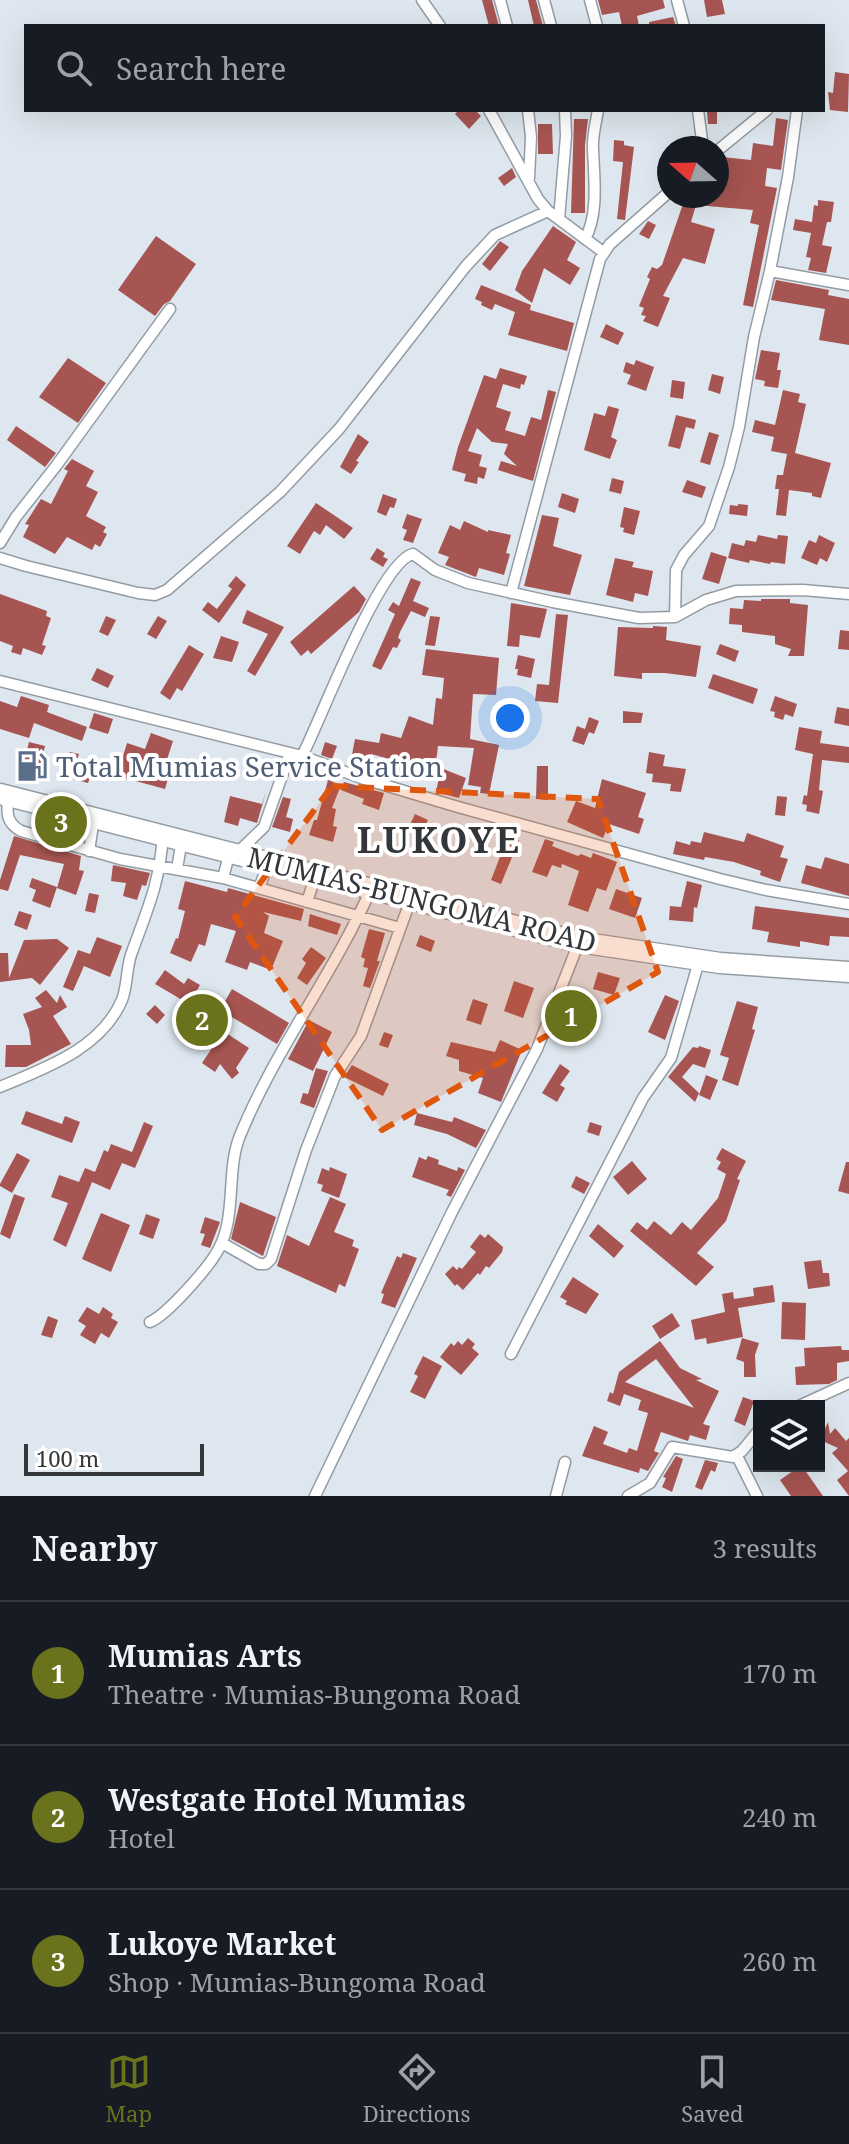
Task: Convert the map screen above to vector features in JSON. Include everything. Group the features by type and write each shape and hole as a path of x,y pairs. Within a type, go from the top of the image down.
{"highway":[{"name":"MUMIAS-BUNGOMA ROAD","path":"4,794 579,942 699,961 849,972"}],"street":[{"path":"422,0 439,24"},
{"path":"500,0 506,24"},
{"path":"544,0 550,24"},
{"path":"590,0 596,24"},
{"path":"677,0 683,24"},
{"path":"490,112 538,199 548,211 603,252"},
{"path":"528,112 531,137 529,180"},
{"path":"559,219 565,112"},
{"path":"585,239 591,228 593,148 598,112"},
{"path":"698,112 701,136"},
{"path":"729,141 765,112"},
{"path":"675,617 676,570 684,555 709,526 739,427 754,337 770,271 797,112"},
{"path":"511,593 603,252 657,203"},
{"path":"0,558 138,593 155,595 167,590 280,492 339,429 466,266 495,235 548,211"},
{"path":"770,271 849,285"},
{"path":"0,543 170,309"},
{"path":"302,756 362,623 403,558 413,554 435,570 455,578 622,616 675,617 706,600 736,591 803,590 849,594"},
{"path":"0,681 302,756 364,779 458,807 690,871 766,890 849,904"},
{"path":"223,878 234,852 264,827 290,753"},
{"path":"4,794 7,816 12,826 89,851 223,878 400,928"},
{"path":"89,851 94,817"},
{"path":"0,1087 67,1058 112,1016 123,997 130,955 152,903 160,866 172,837"},
{"path":"172,837 177,869"},
{"path":"259,888 269,862"},
{"path":"307,902 316,874"},
{"path":"150,1322 167,1312 222,1243 239,1139 271,1071 371,889"},
{"path":"222,1243 259,1264 266,1264 271,1259 306,1150 335,1076 361,1036 411,899"},
{"path":"315,1496 451,1214 537,1049 579,942"},
{"path":"511,1354 643,1098 671,1058 699,961"},
{"path":"812,1400 849,1383"},
{"path":"628,1496 650,1483 672,1447 737,1456 753,1437"},
{"path":"737,1456 757,1496"},
{"path":"556,1496 565,1462"}],"highlighted area":[{"path":"332,786 598,799 658,972 382,1130 235,917"}],"building":[{"path":"482,0 492,0 498,24 488,24"},
{"path":"528,0 536,0 542,24 534,24"},
{"path":"598,0 663,0 665,8 637,16 639,24 622,24 619,12 602,15"},
{"path":"704,0 722,0 725,14 707,17"},
{"path":"673,17 675,24 649,24"},
{"path":"835,72 849,74 848,112 830,110 828,92 833,93"},
{"path":"477,112 481,116 469,129 455,114"},
{"path":"707,112 717,112 717,124 708,124"},
{"path":"776,118 788,120 781,170 767,168 765,186 777,188 753,307 743,305 759,225 750,223 753,210 729,208 729,158 751,160 753,143 773,146"},
{"path":"574,119 588,119 585,213 571,213"},
{"path":"538,124 552,124 553,154 538,154"},
{"path":"614,140 634,147 625,220 617,219 623,162 613,161"},
{"path":"512,168 516,177 504,186 498,178"},
{"path":"818,200 834,202 831,222 827,222 822,245 832,247 826,273 808,270 811,258 806,257 811,233 793,230 795,219 812,222 814,205 818,206"},
{"path":"682,208 695,208 691,222 715,229 705,264 683,258 663,296 670,298 658,327 643,321 646,316 641,315 644,308 639,306 652,267 657,269 662,265"},
{"path":"648,221 656,225 649,239 639,234"},
{"path":"553,226 576,242 567,260 580,268 570,285 544,268 532,303 515,290 522,271"},
{"path":"156,236 196,264 170,301 155,316 118,290"},
{"path":"500,241 509,247 490,271 482,264"},
{"path":"776,280 829,290 828,295 849,299 849,345 819,340 825,309 771,300"},
{"path":"481,285 531,305 530,310 574,323 567,351 508,335 515,312 495,304 492,310 481,305 482,302 475,299"},
{"path":"606,324 624,333 618,345 600,337"},
{"path":"761,350 780,353 778,388 764,386 765,381 755,379"},
{"path":"68,358 106,383 78,423 39,397"},
{"path":"636,360 654,367 646,391 627,384 631,375 623,372 626,362 634,365"},
{"path":"500,368 527,376 520,389 503,384 496,407 511,412 505,430 525,436 531,417 541,420 548,390 556,392 533,481 498,470 501,461 517,466 504,454 508,444 492,442 477,428 468,451 482,455 479,466 487,468 484,479 478,477 477,484 464,481 466,474 452,470 458,447 484,375 496,379"},
{"path":"712,374 724,377 720,394 708,390"},
{"path":"672,380 685,382 683,399 670,397"},
{"path":"783,390 800,394 798,402 806,404 795,453 831,463 821,498 812,496 812,493 789,490 786,516 776,515 779,489 775,489 777,475 783,475 787,454 771,451 774,437 752,432 755,420 775,425"},
{"path":"608,406 619,409 611,437 617,440 610,459 584,450 594,413 605,416"},
{"path":"676,415 696,420 694,429 686,427 680,449 668,446"},
{"path":"16,426 56,453 45,467 7,440"},
{"path":"709,432 719,435 710,465 700,462"},
{"path":"358,434 369,442 351,474 340,467"},
{"path":"72,459 94,471 86,486 98,492 86,516 106,527 103,532 107,534 100,547 95,544 92,550 67,537 55,554 23,537 29,525 25,524 41,499 51,504 68,471 64,469"},
{"path":"612,478 624,481 621,494 609,491"},
{"path":"687,480 706,487 702,498 682,492"},
{"path":"562,493 579,499 575,513 558,507"},
{"path":"383,494 397,499 386,516 377,512"},
{"path":"316,503 353,528 344,539 326,525 320,535 314,531 300,554 287,546"},
{"path":"730,505 748,505 747,516 729,514"},
{"path":"624,507 640,511 634,535 623,532 624,528 620,527"},
{"path":"407,514 422,519 413,543 403,540 407,530 402,528"},
{"path":"542,515 559,518 553,546 582,555 570,595 524,586"},
{"path":"464,521 488,532 511,535 504,575 479,568 476,577 445,565 449,557 438,553 450,525 460,530"},
{"path":"758,535 777,539 778,535 788,536 785,564 750,560 749,563 728,558 732,543 744,546 746,540 756,542"},
{"path":"819,535 835,543 827,562 820,558 817,565 801,558 809,540 816,543"},
{"path":"377,548 388,559 383,567 370,559"},
{"path":"711,552 727,557 719,584 702,579"},
{"path":"615,558 634,562 632,567 653,571 648,596 635,593 633,602 606,595"},
{"path":"236,576 246,585 219,623 202,610 208,602 217,609 232,589 228,586"},
{"path":"411,578 421,582 413,601 429,608 425,617 411,611 400,632 398,638 401,640 397,648 393,647 381,670 372,666 395,614 388,610 393,602 399,606"},
{"path":"354,586 366,599 359,612 311,654 308,650 301,656 290,642"},
{"path":"0,594 47,611 46,616 51,618 42,655 23,648 21,655 11,652 13,646 0,641"},
{"path":"790,599 790,603 808,605 804,656 788,656 791,649 775,644 775,636 742,632 742,625 729,624 730,608 743,609 744,600"},
{"path":"511,603 547,609 540,638 520,635 519,647 507,646"},
{"path":"247,610 284,627 255,676 247,671 268,634 242,623"},
{"path":"556,614 568,615 558,703 535,701 537,684 549,685"},
{"path":"106,616 116,620 108,636 99,632"},
{"path":"158,616 167,621 156,639 147,634"},
{"path":"430,616 440,617 435,646 425,645"},
{"path":"618,627 667,627 666,640 701,646 696,677 665,673 642,673 642,679 614,676"},
{"path":"840,630 849,631 849,650 838,649"},
{"path":"221,636 239,642 232,662 213,658"},
{"path":"720,644 739,651 735,662 716,654"},
{"path":"189,645 204,654 182,691 177,688 170,700 160,693"},
{"path":"426,649 499,658 496,695 473,694 470,739 499,745 489,794 480,793 481,787 468,785 474,748 438,746 436,762 412,759 402,780 393,777 394,773 389,771 393,760 371,754 370,760 364,759 362,768 350,765 355,739 379,743 381,733 401,738 409,716 433,725 436,698 442,699 444,678 422,675"},
{"path":"518,655 535,659 531,678 517,675"},
{"path":"97,668 114,676 108,688 91,680"},
{"path":"713,674 758,689 753,704 708,688"},
{"path":"21,696 49,705 47,712 87,727 82,741 34,723 29,738 0,729 0,701 17,707"},
{"path":"775,696 797,704 793,717 785,714 783,720 774,717 775,712 770,711"},
{"path":"837,707 849,709 849,726 834,723"},
{"path":"623,711 643,713 641,723 623,723"},
{"path":"94,713 113,719 108,734 89,728"},
{"path":"589,717 599,721 594,734 589,732 584,745 572,741 577,726 585,729"},
{"path":"799,727 822,731 820,743 849,747 849,763 822,760 819,790 823,791 819,814 806,811 807,805 802,804 804,795 807,796 813,754 795,750"},
{"path":"151,733 173,741 163,772 169,775 165,789 117,776 127,743 145,749"},
{"path":"29,742 45,746 38,774 22,770"},
{"path":"325,742 337,746 332,759 321,755"},
{"path":"70,752 79,754 76,763 93,769 88,783 62,776"},
{"path":"649,752 665,755 663,766 686,769 681,792 670,791 671,784 652,782 653,774 646,773"},
{"path":"537,766 548,766 548,800 536,799"},
{"path":"441,768 466,778 459,798 436,792"},
{"path":"602,779 646,793 638,817 644,819 639,834 609,824 603,838 567,822 576,801 595,808"},
{"path":"328,780 341,785 332,808 336,809 333,826 337,827 333,842 309,835 314,820 317,820"},
{"path":"344,782 384,793 379,810 362,804 364,799 341,790"},
{"path":"266,792 257,823 240,818 238,826 224,822 230,796 262,804"},
{"path":"777,796 787,797 785,816 775,815"},
{"path":"283,797 291,799 286,817 293,819 290,832 272,827"},
{"path":"415,814 428,820 421,835 408,829"},
{"path":"704,832 744,842 747,833 784,846 780,857 788,859 780,882 760,875 761,871 734,862 673,854 676,841 690,845 691,841 701,843"},
{"path":"14,836 81,856 79,870 84,871 76,895 57,888 64,864 20,855 8,891 0,889"},
{"path":"508,836 519,840 501,884 491,880"},
{"path":"545,839 554,842 552,846 578,856 581,854 591,858 593,853 617,862 606,891 597,888 588,912 568,905 579,871 562,864 561,868 552,865 547,877 532,872"},
{"path":"825,857 849,864 849,896 801,883 806,865 821,869"},
{"path":"113,865 150,873 137,900 123,896 126,883 111,881"},
{"path":"32,878 57,887 50,908 32,901 36,890 29,887"},
{"path":"185,881 227,892 228,888 304,909 301,921 263,912 269,916 264,933 283,941 271,970 250,962 247,970 225,962 236,931 211,924 205,946 199,944 191,962 170,953 178,939 185,911 178,909"},
{"path":"687,881 702,885 697,908 694,907 693,922 669,920 670,906 681,907"},
{"path":"616,889 642,898 635,918 609,909"},
{"path":"89,893 99,895 95,913 85,911"},
{"path":"755,906 849,918 849,937 830,936 829,946 800,941 800,947 767,942 769,932 752,929"},
{"path":"19,911 32,915 27,930 14,925"},
{"path":"310,914 341,924 337,935 308,926"},
{"path":"369,929 385,933 377,961 380,961 370,988 363,986 368,968 363,967 365,959 361,957"},
{"path":"420,935 435,941 431,952 416,946"},
{"path":"97,937 122,946 110,977 84,966 73,991 63,987 78,950 90,954"},
{"path":"57,939 69,948 40,985 32,978 0,982 0,953 8,953 9,978 24,940"},
{"path":"311,947 326,958 307,985 297,978 306,963 302,959"},
{"path":"165,970 184,984 188,978 200,985 189,1004 155,984"},
{"path":"598,972 620,978 614,995 593,989"},
{"path":"514,981 534,988 523,1018 504,1011"},
{"path":"232,989 289,1023 277,1044 220,1010"},
{"path":"46,990 57,1003 60,995 67,1007 53,1016 71,1044 26,1067 5,1067 6,1045 31,1045 23,1014 42,1007 35,998"},
{"path":"665,995 679,1001 665,1040 648,1032"},
{"path":"473,999 488,1004 481,1025 466,1020"},
{"path":"737,1001 758,1007 752,1029 755,1030 738,1086 722,1080 729,1058 720,1055"},
{"path":"155,1005 165,1015 157,1024 146,1014"},
{"path":"309,1020 332,1032 313,1071 288,1059"},
{"path":"220,1029 249,1048 236,1068 239,1073 232,1079 220,1064 215,1072 202,1063"},
{"path":"384,1032 393,1035 388,1048 379,1045"},
{"path":"500,1040 522,1050 501,1102 478,1093 483,1078 459,1071 459,1060 446,1056 451,1042 495,1052"},
{"path":"693,1047 711,1050 705,1068 693,1064 682,1077 699,1093 695,1102 668,1077"},
{"path":"560,1064 570,1071 560,1085 565,1088 557,1102 542,1093"},
{"path":"352,1065 389,1084 383,1096 344,1077"},
{"path":"316,1068 328,1071 314,1108 300,1103 303,1093 308,1094"},
{"path":"706,1075 718,1080 710,1100 699,1095"},
{"path":"26,1111 62,1124 65,1116 80,1122 72,1143 21,1124"},
{"path":"417,1113 452,1122 454,1117 486,1130 476,1148 447,1134 414,1125"},
{"path":"144,1122 153,1126 135,1168 122,1163 110,1190 92,1182 66,1247 53,1240 68,1203 51,1197 59,1175 79,1182 85,1168 95,1172 104,1150 108,1152 111,1144 132,1152"},
{"path":"590,1122 602,1126 599,1136 587,1132"},
{"path":"722,1148 746,1161 737,1179 740,1180 726,1221 697,1253 714,1267 696,1286 630,1231 637,1222 647,1230 654,1221 671,1235 682,1222 691,1230 718,1198 726,1174 717,1169 721,1162 716,1159"},
{"path":"17,1153 30,1160 12,1193 0,1184"},
{"path":"428,1156 439,1160 438,1164 457,1171 458,1167 465,1170 451,1197 446,1195 449,1190 412,1177 419,1157 426,1160"},
{"path":"632,1161 647,1179 628,1195 613,1177"},
{"path":"846,1162 849,1162 849,1194 838,1191"},
{"path":"330,1167 347,1174 339,1198 321,1191 323,1185 317,1183 322,1168 329,1171"},
{"path":"576,1176 590,1183 584,1194 571,1187"},
{"path":"14,1194 25,1198 10,1239 0,1234"},
{"path":"330,1197 346,1204 334,1232 354,1240 352,1246 359,1249 345,1287 339,1284 336,1293 277,1266 287,1235 309,1246"},
{"path":"240,1202 276,1217 263,1256 231,1239"},
{"path":"101,1213 130,1225 111,1272 82,1259"},
{"path":"146,1214 160,1219 153,1239 139,1234"},
{"path":"205,1217 220,1222 210,1248 201,1245 205,1234 200,1233"},
{"path":"598,1224 624,1246 614,1258 589,1236"},
{"path":"480,1234 485,1238 488,1234 503,1247 502,1252 463,1290 445,1274 453,1266 457,1270 459,1267 462,1269 476,1252 470,1247"},
{"path":"403,1253 417,1258 395,1308 381,1303 384,1294 381,1293 397,1256 401,1258"},
{"path":"821,1260 823,1273 829,1273 830,1286 808,1289 804,1262"},
{"path":"573,1277 599,1294 586,1314 565,1304 567,1301 560,1297"},
{"path":"773,1285 775,1302 738,1308 743,1337 707,1344 706,1338 695,1340 691,1320 725,1312 722,1294 733,1292 734,1299 754,1296 753,1288"},
{"path":"782,1302 806,1303 805,1340 781,1339"},
{"path":"87,1307 99,1314 103,1307 113,1314 111,1318 118,1322 109,1338 101,1333 95,1344 80,1335 86,1326 78,1321"},
{"path":"672,1313 680,1326 660,1339 652,1326"},
{"path":"48,1316 58,1320 52,1338 41,1335"},
{"path":"468,1338 479,1354 461,1375 440,1357 451,1343 454,1346 458,1341 462,1345"},
{"path":"742,1338 759,1343 755,1355 756,1377 744,1377 744,1362 736,1359"},
{"path":"660,1341 680,1368 719,1391 703,1424 710,1426 706,1440 690,1435 688,1441 661,1432 654,1451 659,1453 648,1471 640,1468 639,1473 582,1456 594,1426 608,1432 603,1444 627,1453 629,1448 637,1451 648,1413 638,1410 641,1400 624,1394 620,1406 607,1401 610,1392 613,1394 619,1372","holes":["656,1359 694,1408 625,1382"]},
{"path":"841,1346 842,1350 849,1350 849,1361 837,1363 837,1380 829,1384 796,1385 795,1367 805,1366 804,1348"},
{"path":"423,1356 442,1366 425,1399 410,1392"},
{"path":"743,1397 753,1401 745,1426 734,1421"},
{"path":"828,1422 830,1434 835,1428 846,1441 849,1438 849,1496 837,1480 848,1471 832,1453 838,1448 825,1442"},
{"path":"676,1456 683,1459 672,1492 662,1487 666,1478 663,1477"},
{"path":"705,1460 718,1463 715,1472 711,1470 702,1490 695,1487"},
{"path":"791,1472 806,1472 823,1496 791,1496 780,1480"}],"place":[{"name":"Total Mumias Service Station","path":"32,766"},
{"name":"Lukoye Market","path":"61,822"},
{"name":"Mumias Arts","path":"571,1016"},
{"name":"Westgate Hotel Mumias","path":"202,1020"}],"district":[{"name":"LUKOYE","path":"439,839"}]}
